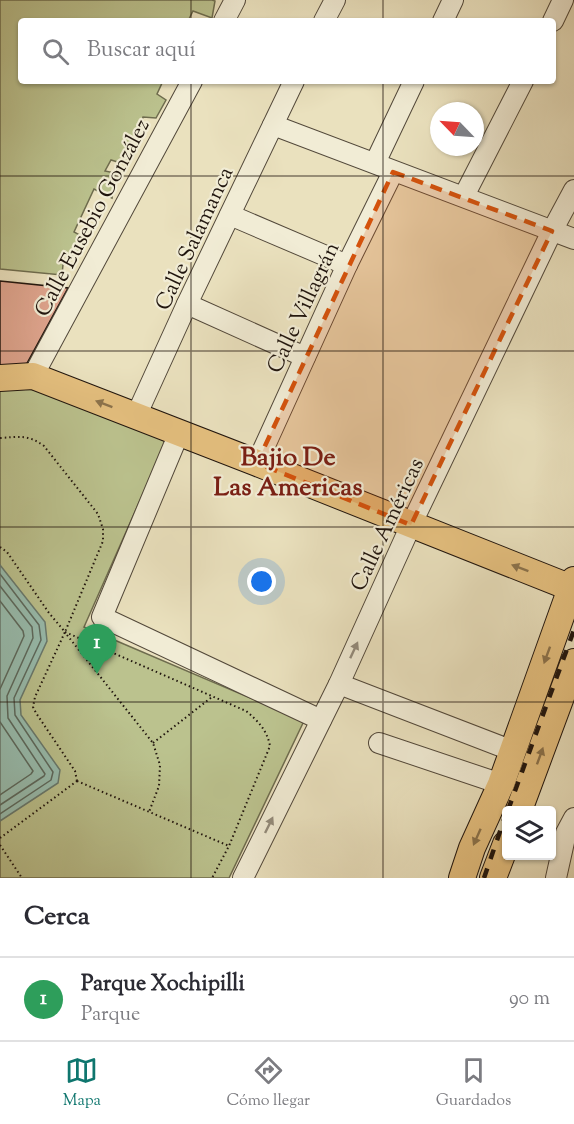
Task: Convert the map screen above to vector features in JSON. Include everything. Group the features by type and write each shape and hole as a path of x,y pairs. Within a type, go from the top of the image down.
{"main road":[{"path":"0,378 33,376 411,525 573,586 501,784 472,848 462,878"},
{"path":"520,806 574,662"},
{"path":"493,878 502,856"}],"street":[{"path":"226,18 235,0"},
{"path":"326,18 335,0"},
{"path":"444,18 453,0"},
{"path":"554,18 563,0"},
{"name":"Calle Eusebio González","path":"33,376 190,84"},
{"name":"Calle Salamanca","path":"136,416 293,84"},
{"name":"Calle Villagrán","path":"257,463 347,265 413,84"},
{"path":"464,196 521,84"},
{"path":"273,125 574,239"},
{"name":"Calle Américas","path":"243,878 339,684 411,525 552,231 574,190"},
{"path":"230,215 347,265"},
{"path":"187,304 305,357"},
{"path":"179,433 102,617 321,720"},
{"path":"339,684 513,751"},
{"path":"379,743 501,784"},
{"path":"556,878 566,833 574,818"}],"path":[{"path":"0,438 21,436 35,439 44,446 98,514 104,528 103,542 35,697 33,707 75,771 77,781"},
{"path":"0,547 7,552 49,613 153,743 160,765 159,786 149,812"},
{"path":"65,633 246,711 265,730 270,746 229,846 212,878"},
{"path":"153,743 212,697"},
{"path":"77,781 229,846"},
{"path":"0,838 77,781"},
{"path":"0,845 22,878"}],"highlighted area":[{"path":"393,172 552,231 411,525 257,463"}],"green space":[{"path":"0,0 215,1 212,18 193,11 190,18 18,18 18,84 162,84 157,94 166,100 156,118 143,117 141,123 147,124 143,136 137,138 131,146 134,152 124,164 111,160 105,171 115,173 112,198 94,189 74,232 85,238 80,255 64,254 62,275 0,269"},
{"path":"0,388 41,390 168,437 84,627 304,721 229,878 0,878"}],"water":[{"path":"0,565 45,622 47,641 20,700 21,715 60,770 58,783 0,821"}],"building":[{"path":"0,281 68,288 26,365 0,367"}],"railway":[{"path":"509,806 574,630"},
{"path":"484,878 502,826"}],"place":[{"name":"Parque Xochipilli","path":"97,674"}],"district":[{"name":"Bajio De Las Americas","path":"288,471"}]}
